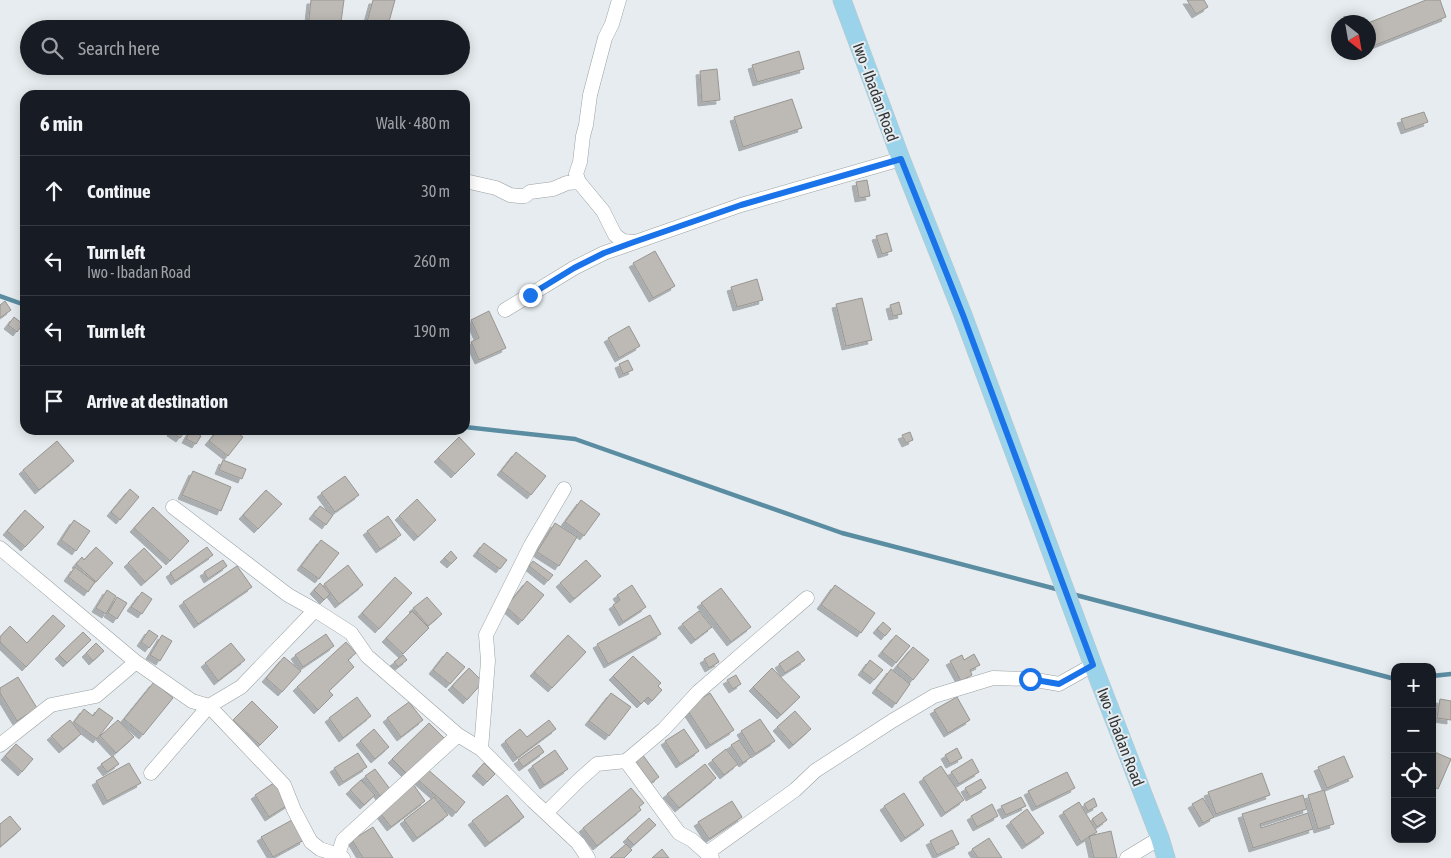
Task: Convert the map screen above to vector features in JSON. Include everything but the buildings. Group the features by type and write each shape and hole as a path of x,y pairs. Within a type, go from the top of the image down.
{"main road":[{"name":"Iwo - Ibadan Road","path":"842,0 901,159 963,315 1166,858"}],"street":[{"path":"619,0 612,24 605,38 590,95 580,162 576,174 579,182 603,211 615,235 624,241 634,242"},
{"path":"505,310 574,268 604,253 748,203 901,159"},
{"path":"470,182 496,188 510,195 525,196 530,192 553,189 567,183 579,182"},
{"path":"481,749 488,661 486,636 531,545 564,489"},
{"path":"172,507 288,595 351,632 367,656 458,735 481,749 578,843 588,858"},
{"path":"0,548 136,662 192,701 209,706 284,785 294,810 311,842 341,857 343,840 458,735"},
{"path":"546,813 597,764 626,761 664,728 698,692 807,598"},
{"path":"151,773 209,706 240,687 315,610"},
{"path":"0,745 51,706 96,696 136,662"},
{"path":"626,761 679,833 692,840 709,855 796,790 815,771 934,696 993,678 1030,679 1059,684 1093,665"},
{"path":"1127,858 1160,838"}],"waterway":[{"path":"0,296 20,303"},
{"path":"470,428 575,439 842,533 1060,590"},
{"path":"1072,594 1391,678"},
{"path":"1436,676 1451,674"}],"route":[{"path":"530,295 574,268 604,253 634,242 741,205 901,159 963,315 1093,665 1059,684 1030,679"}]}
